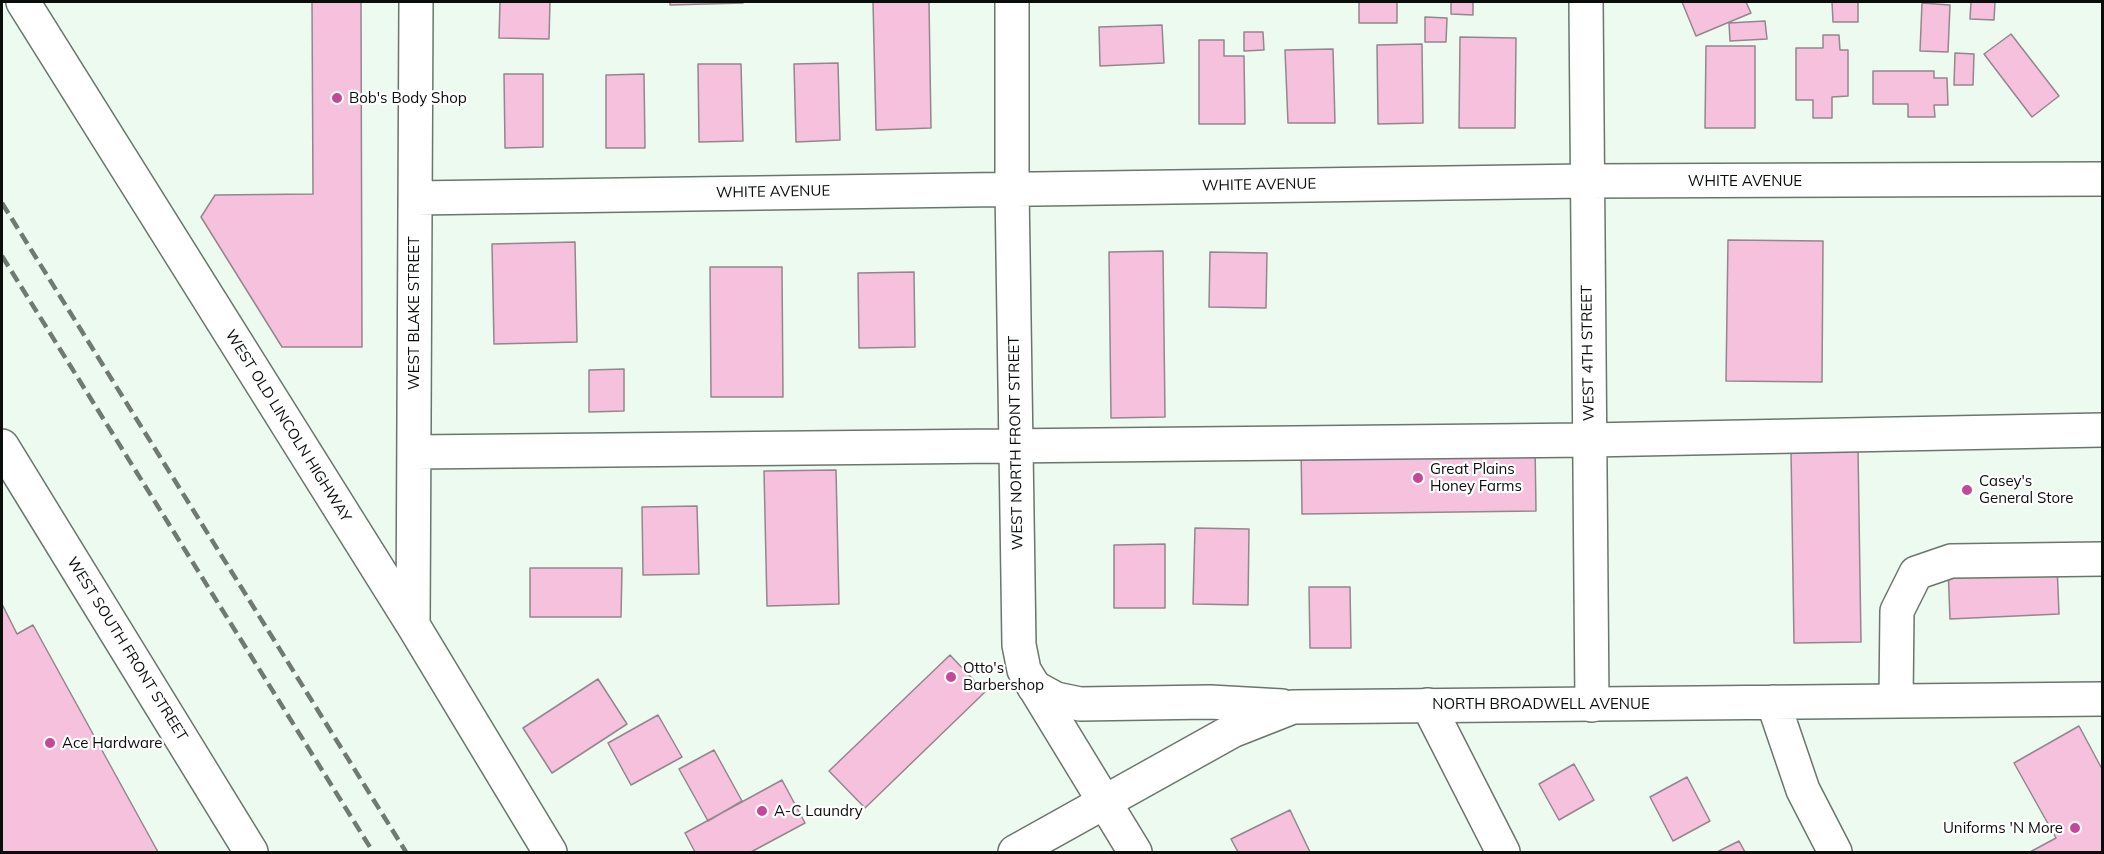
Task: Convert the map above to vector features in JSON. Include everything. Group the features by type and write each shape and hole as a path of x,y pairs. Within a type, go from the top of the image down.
{"street":[{"name":"WEST OLD LINCOLN HIGHWAY","path":"22,2 413,625 550,852"},
{"name":"WEST BLAKE STREET","path":"413,625 416,2"},
{"name":"WEST NORTH FRONT STREET","path":"1012,2 1012,189 1019,645 1024,670 1135,852"},
{"name":"WEST 4TH STREET","path":"1586,2 1592,705"},
{"name":"WHITE AVENUE","path":"415,198 1587,181 2103,179"},
{"path":"414,452 1016,444 1589,440 2103,430"},
{"name":"WEST SOUTH FRONT STREET","path":"2,446 251,852"},
{"path":"1896,700 1897,611 1916,573 1951,561 2103,559"},
{"path":"1034,687 1056,699 1080,704 1210,702 1293,707"},
{"name":"NORTH BROADWELL AVENUE","path":"1015,852 1232,731 1293,707 1896,700 2100,703"},
{"path":"1773,702 1803,790 1835,852"},
{"path":"1428,705 1503,852"}],"building":[{"name":"Bob's Body Shop","path":"312,2 361,2 362,347 282,347 201,217 215,195 313,194"},
{"path":"500,2 550,2 549,39 499,38"},
{"path":"670,2 743,2 743,3 670,5"},
{"path":"873,2 929,2 931,128 876,130"},
{"path":"1359,2 1397,2 1397,23 1359,23"},
{"path":"1451,2 1473,2 1473,15 1451,14"},
{"path":"1682,2 1746,2 1751,13 1696,36"},
{"path":"1832,2 1858,2 1858,22 1833,22"},
{"path":"1971,2 1995,2 1994,20 1970,19"},
{"path":"1922,3 1950,5 1948,52 1920,51"},
{"path":"1425,17 1447,18 1446,42 1425,42"},
{"path":"1765,21 1767,39 1730,41 1729,23"},
{"path":"1162,25 1164,63 1100,66 1099,27"},
{"path":"1244,32 1263,32 1264,50 1244,51"},
{"path":"2011,34 2059,96 2032,117 1984,54"},
{"path":"1823,35 1839,35 1840,50 1848,50 1848,96 1832,97 1832,118 1813,118 1813,100 1796,100 1796,48 1823,48"},
{"path":"1460,37 1516,38 1515,128 1459,128"},
{"path":"1199,40 1224,40 1224,56 1244,56 1245,124 1199,124"},
{"path":"1422,44 1423,123 1378,124 1377,45"},
{"path":"1706,46 1755,46 1755,128 1705,128"},
{"path":"1333,49 1335,123 1288,123 1285,50"},
{"path":"1955,53 1974,54 1973,85 1954,85"},
{"path":"838,63 840,140 796,142 794,64"},
{"path":"698,64 741,64 743,141 699,142"},
{"path":"1873,71 1934,71 1934,78 1947,78 1948,105 1934,105 1935,117 1908,117 1908,104 1873,104"},
{"path":"504,74 543,74 543,147 505,148"},
{"path":"644,74 645,148 606,148 606,75"},
{"path":"1728,240 1823,241 1822,382 1726,381"},
{"path":"575,242 577,342 494,344 492,244"},
{"path":"1163,251 1165,417 1111,418 1109,252"},
{"path":"1210,252 1267,253 1266,308 1209,307"},
{"path":"710,267 782,267 783,397 711,397"},
{"path":"914,272 915,347 859,348 858,273"},
{"path":"624,369 624,411 589,412 589,370"},
{"name":"Great Plains Honey Farms","path":"1535,443 1536,511 1302,514 1301,445"},
{"path":"1858,449 1861,642 1794,643 1791,450"},
{"path":"836,470 839,604 767,606 764,471"},
{"path":"697,506 699,574 643,575 642,507"},
{"path":"1195,528 1249,529 1248,605 1193,604"},
{"path":"1165,544 1165,608 1114,608 1114,545"},
{"path":"2057,565 2059,614 1950,619 1948,567"},
{"path":"530,568 622,568 621,617 530,617"},
{"path":"1309,587 1350,587 1351,648 1310,648"},
{"name":"Ace Hardware","path":"2,604 17,634 33,625 158,852 2,852"},
{"path":"950,655 985,692 865,808 829,771"},
{"path":"598,679 627,724 552,773 523,728"},
{"path":"658,715 682,757 631,785 608,743"},
{"path":"2079,726 2102,769 2102,852 2030,852 2056,838 2014,763"},
{"path":"714,750 742,801 708,821 679,769"},
{"path":"1574,764 1594,800 1559,820 1539,784"},
{"path":"1687,777 1710,821 1673,841 1650,797"},
{"name":"A-C Laundry","path":"782,780 805,823 751,852 695,852 685,833"},
{"path":"1290,810 1310,852 1238,852 1231,839"},
{"path":"1739,841 1745,852 1717,852"}],"railway":[{"path":"2,203 406,852"},
{"path":"2,256 373,852"}],"place":[{"name":"Bob's Body Shop","path":"337,98"},
{"name":"Great Plains Honey Farms","path":"1418,478"},
{"name":"Casey's General Store","path":"1967,490"},
{"name":"Otto's Barbershop","path":"951,677"},
{"name":"Ace Hardware","path":"50,743"},
{"name":"A-C Laundry","path":"762,811"},
{"name":"Uniforms 'N More","path":"2075,828"}]}
